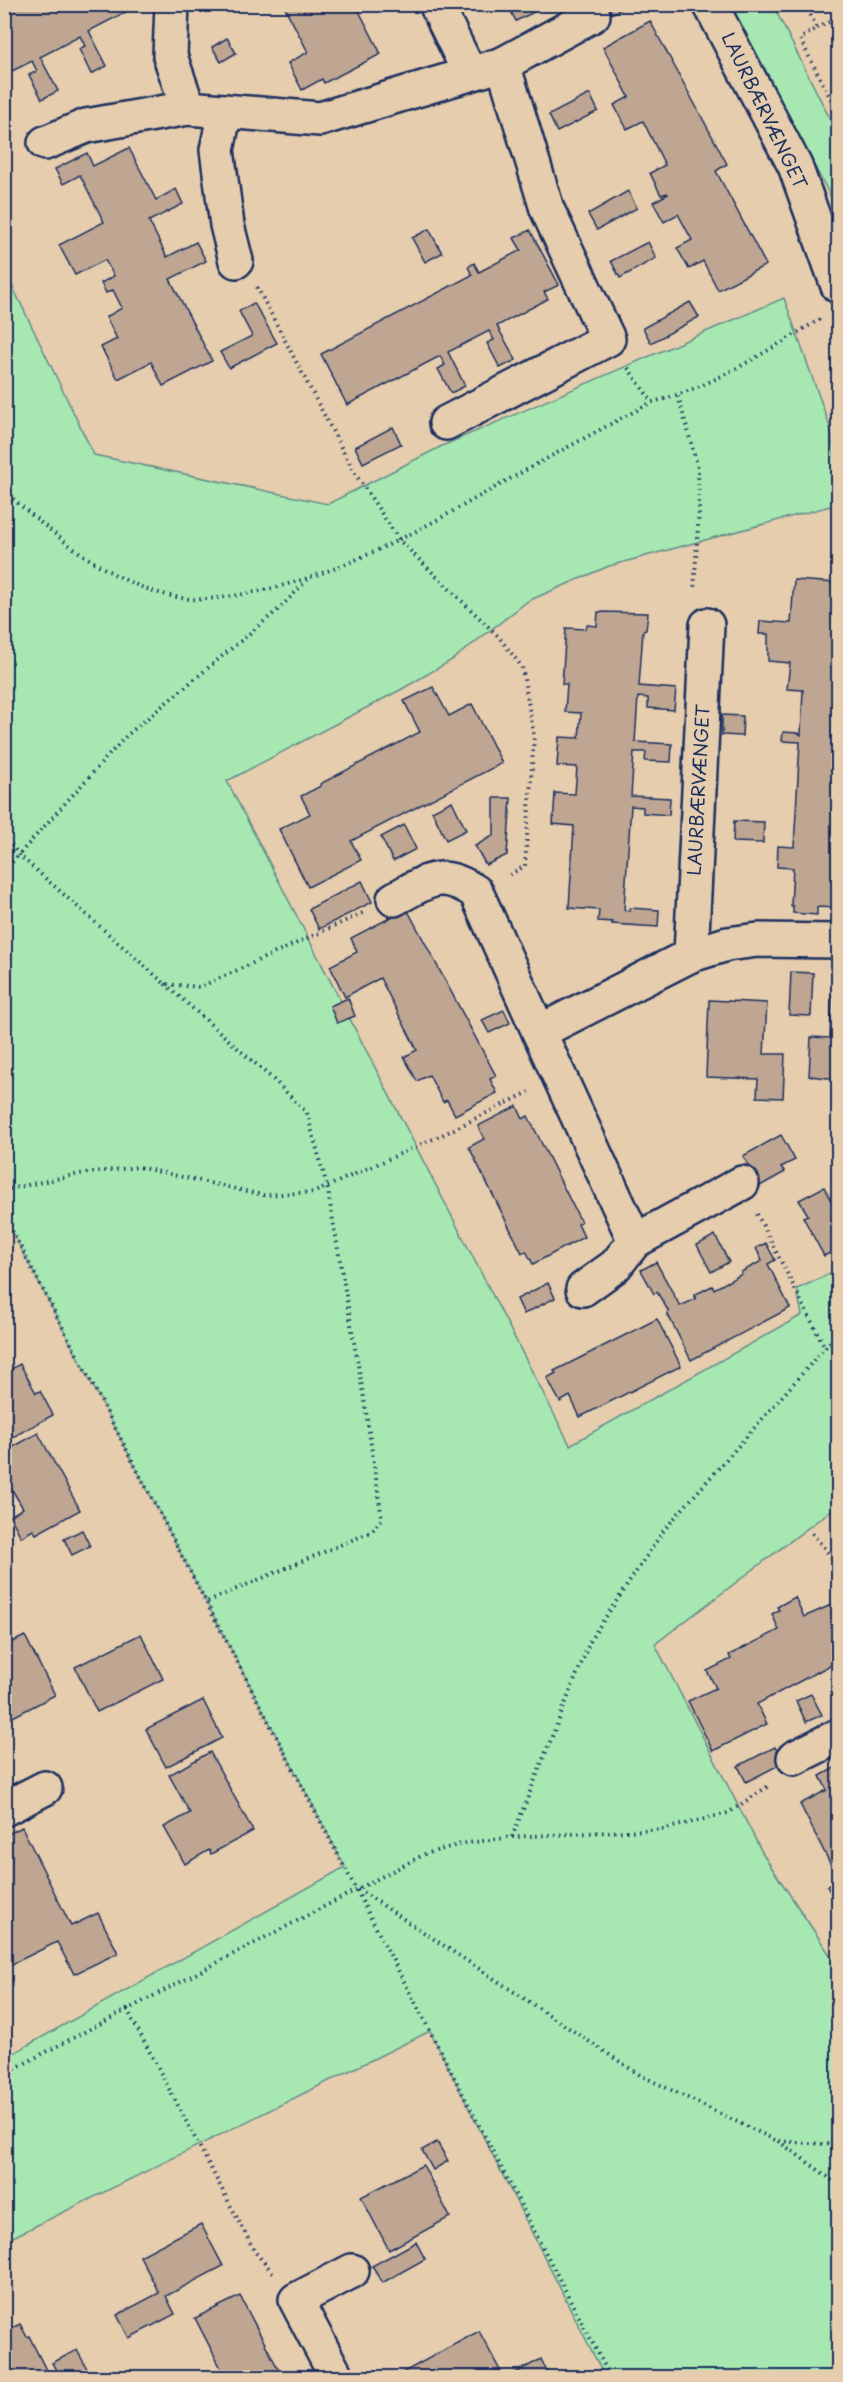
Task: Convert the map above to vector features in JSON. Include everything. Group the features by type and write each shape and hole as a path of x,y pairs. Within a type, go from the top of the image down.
{"street":[{"path":"172,4 170,56 188,108"},
{"path":"436,4 470,74"},
{"name":"LAURBÆRVÆNGET","path":"710,4 795,166 834,300"},
{"path":"45,143 86,126 188,108 320,119 503,64 593,15"},
{"path":"446,423 608,339 547,209 503,64"},
{"path":"225,111 217,150 227,225 236,261"},
{"name":"LAURBÆRVÆNGET","path":"691,955 707,625"},
{"path":"394,898 431,879 458,880 476,892 634,1241"},
{"path":"539,1032 691,955 728,944 758,940 838,941"},
{"path":"583,1289 615,1266 634,1241 742,1183"},
{"path":"794,1758 838,1736"},
{"path":"4,1809 45,1788"},
{"path":"337,2378 296,2300 352,2271"}],"path":[{"path":"805,4 818,28"},
{"path":"838,18 800,39 838,113"},
{"path":"236,261 250,273 354,471 400,541 498,636 522,667 534,736 525,866 476,892"},
{"path":"4,491 57,537 102,568 153,590 190,599 225,597 269,590 309,578 400,541 652,402 678,396 744,363 834,300"},
{"path":"678,396 698,468 699,510 694,601 707,625"},
{"path":"4,871 126,736 279,609 309,578"},
{"path":"4,835 19,855 275,1081 307,1113 327,1186 365,1405 382,1519 371,1532 206,1602"},
{"path":"165,984 200,987 394,898"},
{"path":"4,1190 79,1174 138,1167 263,1195 315,1192 442,1135 559,1077"},
{"path":"742,1183 825,1348"},
{"path":"4,1215 612,2378"},
{"path":"512,1837 591,1640 664,1530 838,1332"},
{"path":"812,1533 838,1565"},
{"path":"4,2074 356,1888 425,1854 460,1844 512,1837 665,1829 728,1812 772,1783 784,1781 794,1758"},
{"path":"356,1888 640,2075 777,2140 838,2184"},
{"path":"127,2009 255,2252 296,2300"},
{"path":"777,2140 838,2145"}],"green space":[{"path":"728,5 773,5 838,135 838,210"},
{"path":"5,271 94,455 328,504 442,446 784,298 831,430 838,484 838,504 609,566 528,601 452,660 402,689 227,781 570,1445 802,1315 797,1289 838,1270 838,1505 655,1644 764,1856 838,1967 838,2377 605,2377 430,2031 5,2241 5,2058 345,1867 5,1218"}],"building":[{"path":"4,4 141,4 89,31 107,66 91,74 79,49 85,46 80,36 40,57 58,91 42,99 29,75 37,71 32,61 4,75"},
{"path":"283,4 366,4 358,9 381,54 324,83 322,79 302,90 288,63 308,52"},
{"path":"507,4 532,4 536,11 516,21"},
{"path":"593,4 631,4 601,19"},
{"path":"650,21 727,164 716,171 766,265 718,290 703,261 689,269 677,248 692,240 678,214 664,222 653,202 668,194 661,195 650,173 665,165 643,121 627,129 614,105 629,97 603,47"},
{"path":"227,38 236,53 221,62 212,47"},
{"path":"590,94 598,111 557,132 549,115"},
{"path":"129,148 156,200 176,189 183,204 149,221 167,257 196,242 206,261 170,279 212,361 163,386 151,362 118,379 101,347 117,339 106,317 122,308 113,290 106,293 101,283 114,276 105,260 75,275 59,245 104,222 80,175 63,184 55,169 87,153 93,166"},
{"path":"628,191 637,208 597,230 588,214"},
{"path":"429,229 442,253 425,262 412,238"},
{"path":"530,230 559,285 544,292 548,299 497,326 516,360 500,368 487,343 494,340 489,331 448,352 465,386 451,393 438,369 445,365 440,356 347,405 321,354 472,275 468,267 474,263 479,272 521,250 514,238"},
{"path":"648,242 656,258 620,278 611,261"},
{"path":"690,302 699,317 651,343 643,328"},
{"path":"254,303 277,343 229,368 220,352 252,336 239,311"},
{"path":"393,427 401,444 363,463 355,447"},
{"path":"794,580 838,583 838,908 817,907 817,915 793,913 793,906 791,906 793,868 777,867 778,846 794,847 800,742 782,741 783,732 801,735 803,690 787,689 790,663 768,661 768,634 759,634 760,621 791,623"},
{"path":"598,612 648,613 646,630 643,631 639,686 676,689 674,710 648,708 648,698 638,697 635,742 672,744 671,762 645,761 646,752 634,752 631,796 670,798 669,815 643,813 643,807 631,806 624,910 630,911 630,908 659,910 658,927 612,924 613,922 598,921 599,910 569,908 574,826 553,824 555,793 575,794 577,767 557,766 559,737 579,738 581,713 565,712 567,684 562,684 566,628 586,629 587,625 597,626"},
{"path":"433,687 449,716 472,704 502,763 351,841 361,860 308,887 279,829 310,814 301,796 420,732 404,701"},
{"path":"722,715 743,716 742,736 722,735"},
{"path":"494,798 511,798 507,855 486,865 475,846 494,835"},
{"path":"452,801 466,830 446,840 432,811"},
{"path":"734,821 764,822 763,843 733,842"},
{"path":"404,825 416,849 393,861 381,837"},
{"path":"362,881 372,902 319,929 309,909"},
{"path":"407,909 496,1076 490,1079 497,1093 455,1115 447,1100 443,1102 429,1075 417,1081 404,1057 417,1050 380,978 345,997 330,966 357,952 351,938"},
{"path":"791,972 813,973 811,1016 789,1015"},
{"path":"832,995 838,995 838,1079 809,1076 811,1037 830,1038"},
{"path":"348,998 355,1016 337,1023 330,1006"},
{"path":"709,1000 767,1003 764,1054 785,1054 783,1098 757,1097 758,1079 706,1077"},
{"path":"504,1010 510,1023 489,1033 482,1020"},
{"path":"517,1106 523,1119 528,1116 581,1222 578,1224 584,1237 533,1264 526,1251 522,1253 469,1147 484,1139 478,1126"},
{"path":"781,1135 795,1160 781,1167 785,1172 760,1186 743,1156"},
{"path":"824,1187 832,1202 838,1198 838,1249 824,1256 803,1217 808,1215 799,1200"},
{"path":"715,1235 729,1262 711,1272 697,1245"},
{"path":"766,1243 775,1260 768,1264 790,1308 691,1360 667,1313 669,1312 657,1292 654,1294 641,1270 656,1262 680,1306 696,1299 694,1295 712,1286 714,1289 762,1261 756,1248"},
{"path":"548,1283 555,1298 524,1314 517,1299"},
{"path":"657,1319 681,1366 580,1417 570,1396 560,1402 547,1378 556,1373 554,1371"},
{"path":"20,1364 36,1393 40,1391 53,1415 13,1437 4,1421 4,1373"},
{"path":"38,1433 80,1510 36,1534 33,1530 21,1537 10,1516 23,1508 11,1488 4,1491 4,1452"},
{"path":"82,1530 90,1546 72,1555 64,1539"},
{"path":"795,1597 804,1617 838,1602 838,1661 757,1704 767,1724 713,1751 688,1701 716,1688 707,1671 731,1659 729,1655 779,1630 772,1614 779,1610 777,1607"},
{"path":"141,1634 163,1679 97,1712 75,1667"},
{"path":"25,1636 55,1695 11,1718 4,1704 4,1646"},
{"path":"811,1694 822,1715 806,1722 796,1701"},
{"path":"203,1700 222,1738 166,1767 146,1729"},
{"path":"775,1747 783,1763 746,1782 738,1766"},
{"path":"210,1752 253,1831 211,1854 209,1850 185,1864 164,1827 190,1813 169,1775"},
{"path":"838,1766 838,1879 800,1804 827,1790 820,1776"},
{"path":"22,1827 71,1926 98,1913 118,1953 74,1974 57,1942 8,1966 4,1958 4,1912 7,1911 4,1905 4,1836"},
{"path":"838,1880 838,1907 827,1886"},
{"path":"437,2142 448,2161 433,2170 422,2150"},
{"path":"423,2165 450,2217 389,2250 361,2197"},
{"path":"201,2224 223,2266 166,2296 175,2314 129,2338 117,2315 159,2293 140,2256"},
{"path":"416,2242 425,2259 382,2283 372,2266"},
{"path":"240,2296 283,2378 226,2378 195,2318"},
{"path":"20,2324 27,2337 29,2336 50,2378 4,2378 4,2332"},
{"path":"479,2331 504,2378 402,2378 400,2374"},
{"path":"77,2350 92,2378 51,2378 58,2374 52,2363"},
{"path":"541,2359 550,2378 506,2378"}]}
